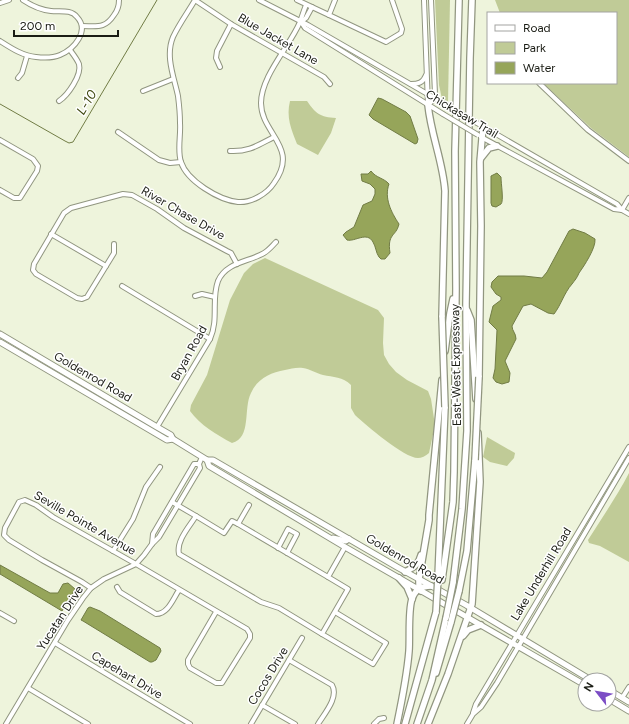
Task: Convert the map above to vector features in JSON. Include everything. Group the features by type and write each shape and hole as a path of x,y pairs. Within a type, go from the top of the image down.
{"highway":[{"name":"East-West Expressway","path":"405,724 436,612 440,578 453,502 456,289 455,151 459,0"},
{"name":"East-West Expressway","path":"417,724 432,680 446,618 453,584 462,509 467,431 466,304 472,0"},
{"path":"428,105 431,128 443,171 446,191 442,317 445,407 440,578"},
{"path":"432,680 438,670 459,591 467,551 475,460 479,377 481,226 480,136 482,126"},
{"path":"480,160 486,150 492,146 497,146"},
{"path":"412,599 419,589 419,579 429,520 446,342 450,313 456,289"},
{"path":"428,724 461,640 471,608 475,580 480,482 471,320 466,304"},
{"path":"405,572 412,569 420,560 429,515"},
{"path":"397,724 404,693 409,652 412,599 407,587 399,578"},
{"path":"419,589 431,586"},
{"path":"461,640 468,630 481,625"}],"main road":[{"name":"Goldenrod Road","path":"0,334 3,338 13,342 171,435 173,439 205,459 213,460 405,572 471,608 577,672"},
{"path":"1,343 13,342"},
{"name":"Goldenrod Road","path":"1,343 167,440 173,439"},
{"path":"79,389 89,386"},
{"path":"88,394 98,392"},
{"path":"145,427 149,426 161,434 167,433"},
{"name":"Goldenrod Road","path":"205,459 209,466 345,547 577,680"},
{"path":"332,538 346,541 349,539"},
{"path":"345,547 350,544 360,546"},
{"path":"617,695 629,702"},
{"path":"617,699 622,698"},
{"path":"617,704 628,710"}],"street":[{"path":"0,3 9,0"},
{"path":"0,41 28,56 48,58 58,56 70,50 81,34 82,26 77,16 67,11 52,11 32,6 23,0"},
{"path":"82,26 104,26 109,23 119,6 119,0"},
{"path":"195,0 173,38 170,53 180,123 179,153 187,175 192,180 217,195 238,202 251,201 260,196 274,184 282,170 283,155 261,112 261,96 264,85 300,22 306,5"},
{"name":"Blue Jacket Lane","path":"195,0 231,24 324,77 330,84"},
{"name":"Chickasaw Trail","path":"259,0 314,28 411,84 617,204 622,210 629,214"},
{"path":"297,0 387,42 401,33 402,29 392,0"},
{"path":"329,16 335,0"},
{"path":"424,0 428,105"},
{"path":"428,105 435,98 431,0"},
{"path":"300,22 306,18 312,7"},
{"name":"Chickasaw Trail","path":"300,22 305,28 497,146 614,209 622,210"},
{"path":"220,67 216,58 217,51 231,24"},
{"path":"59,101 66,96 78,76 79,64 70,50"},
{"path":"18,78 22,73 28,56"},
{"path":"411,84 420,83 425,78 427,73"},
{"path":"143,91 173,79"},
{"path":"540,84 588,130 629,161"},
{"path":"118,132 159,160 181,162"},
{"path":"230,151 252,149 274,137"},
{"path":"0,140 33,159 38,166 37,171 20,198 14,198 0,190"},
{"name":"River Chase Drive","path":"114,244 114,252 88,297 82,299 77,298 36,274 33,270 34,264 51,234 64,214 71,208 123,194 132,195 157,209 184,228 227,250 231,253 237,264"},
{"path":"622,210 629,198"},
{"path":"51,234 106,266"},
{"name":"Bryan Road","path":"157,427 210,339 215,325 215,297 219,279 228,269 263,254 276,242"},
{"path":"122,286 210,339"},
{"path":"195,296 202,294 215,297"},
{"name":"Lake Underhill Road","path":"473,714 476,704 512,642 629,447"},
{"name":"Lake Underhill Road","path":"467,724 473,714 491,693 629,458"},
{"name":"Yucatan Drive","path":"152,544 153,534 194,464 199,464 205,459"},
{"name":"Yucatan Drive","path":"6,724 68,620 91,588 104,579 136,564 159,537 200,468 199,464"},
{"path":"113,551 132,519 146,487 160,467"},
{"path":"610,479 615,482"},
{"name":"Seville Pointe Avenue","path":"91,588 9,540 4,535 5,528 19,502 25,500 36,505 53,517 247,629 250,634 250,638 222,683 216,683 190,668 188,664 188,660 216,612"},
{"path":"172,502 224,533 232,521 348,589 322,634"},
{"path":"238,524 249,505"},
{"path":"196,516 180,542 178,548 179,554 261,602 279,608 373,664 386,643 335,612"},
{"path":"278,548 288,529 297,534 286,553"},
{"path":"328,577 345,547"},
{"path":"117,587 120,592 156,614 162,614 165,612 179,590"},
{"path":"0,613 14,621"},
{"name":"Cocos Drive","path":"251,724 302,638"},
{"name":"Capehart Drive","path":"55,643 190,724"},
{"path":"289,660 332,685 334,696 318,724"},
{"path":"622,698 629,687"},
{"path":"28,688 88,724"},
{"path":"262,705 295,724"},
{"path":"374,724 379,719 384,718"}],"green space":[{"path":"435,0 450,0 448,102 442,99 439,85"},
{"path":"495,0 629,0 629,157 591,128 544,84 617,84 617,12 500,12"},
{"path":"290,101 307,101 313,109 322,116 336,118 331,133 318,155 297,144 289,118"},
{"path":"265,258 378,310 384,318 384,355 389,364 396,372 407,380 428,391 431,399 435,425 428,454 424,457 418,458 404,453 385,440 355,415 351,408 351,385 348,382 303,368 294,368 274,373 265,377 257,384 251,393 247,406 245,429 238,440 232,443 209,429 194,416 190,411 191,405 207,375 230,300 244,273 253,264"},
{"path":"487,437 515,453 514,458 507,466 490,462 483,457"},
{"path":"629,473 629,562 600,546 589,543 588,540"}],"water":[{"path":"378,98 406,112 410,116 418,139 417,143 415,144 373,119 369,115"},
{"path":"371,171 389,184 387,194 389,205 399,224 391,238 389,247 390,253 385,259 381,259 379,257 374,244 368,237 347,240 343,235 354,227 363,205 372,201 375,194 375,189 370,184 362,181 361,174 368,174"},
{"path":"497,173 501,177 502,202 496,207 492,206 491,203 491,176"},
{"path":"573,229 585,233 595,239 594,247 589,257 554,314 548,313 531,304 523,306 512,326 516,339 505,361 510,373 509,382 502,384 496,382 493,378 495,369 497,330 489,322 493,306 501,300 501,297 496,294 491,287 492,282 498,276 542,278 547,272 569,231"},
{"path":"0,565 50,593 58,593 63,584 68,583 75,589 62,611 0,574"},
{"path":"90,607 100,611 160,648 161,651 156,660 150,662 81,620"}],"waterway":[{"name":"L-10","path":"0,104 65,141 69,143 73,142 157,0"}]}
